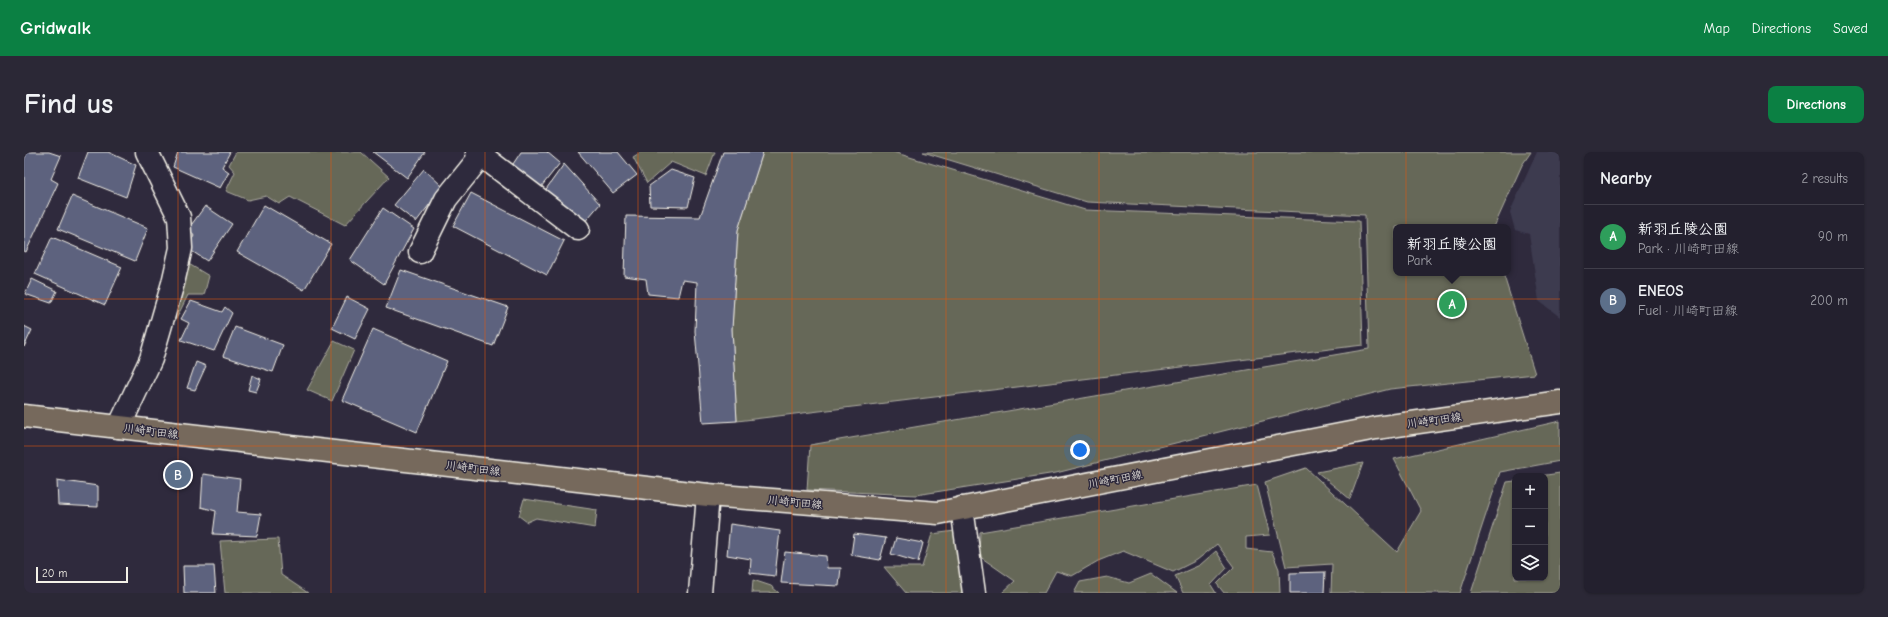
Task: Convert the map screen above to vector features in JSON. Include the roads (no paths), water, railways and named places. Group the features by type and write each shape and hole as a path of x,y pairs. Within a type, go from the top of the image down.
{"main road":[{"name":"川崎町田線","path":"24,416 708,495 938,513 1376,428 1560,402"}],"lane":[{"path":"119,427 151,359 173,283 180,248 178,217 147,152"},
{"path":"420,252 446,199 481,153 578,229"},
{"path":"700,593 708,495"},
{"path":"962,508 974,593"}],"place":[{"name":"新羽丘陵公園","path":"1452,304"},
{"name":"ENEOS","path":"178,475"}]}
